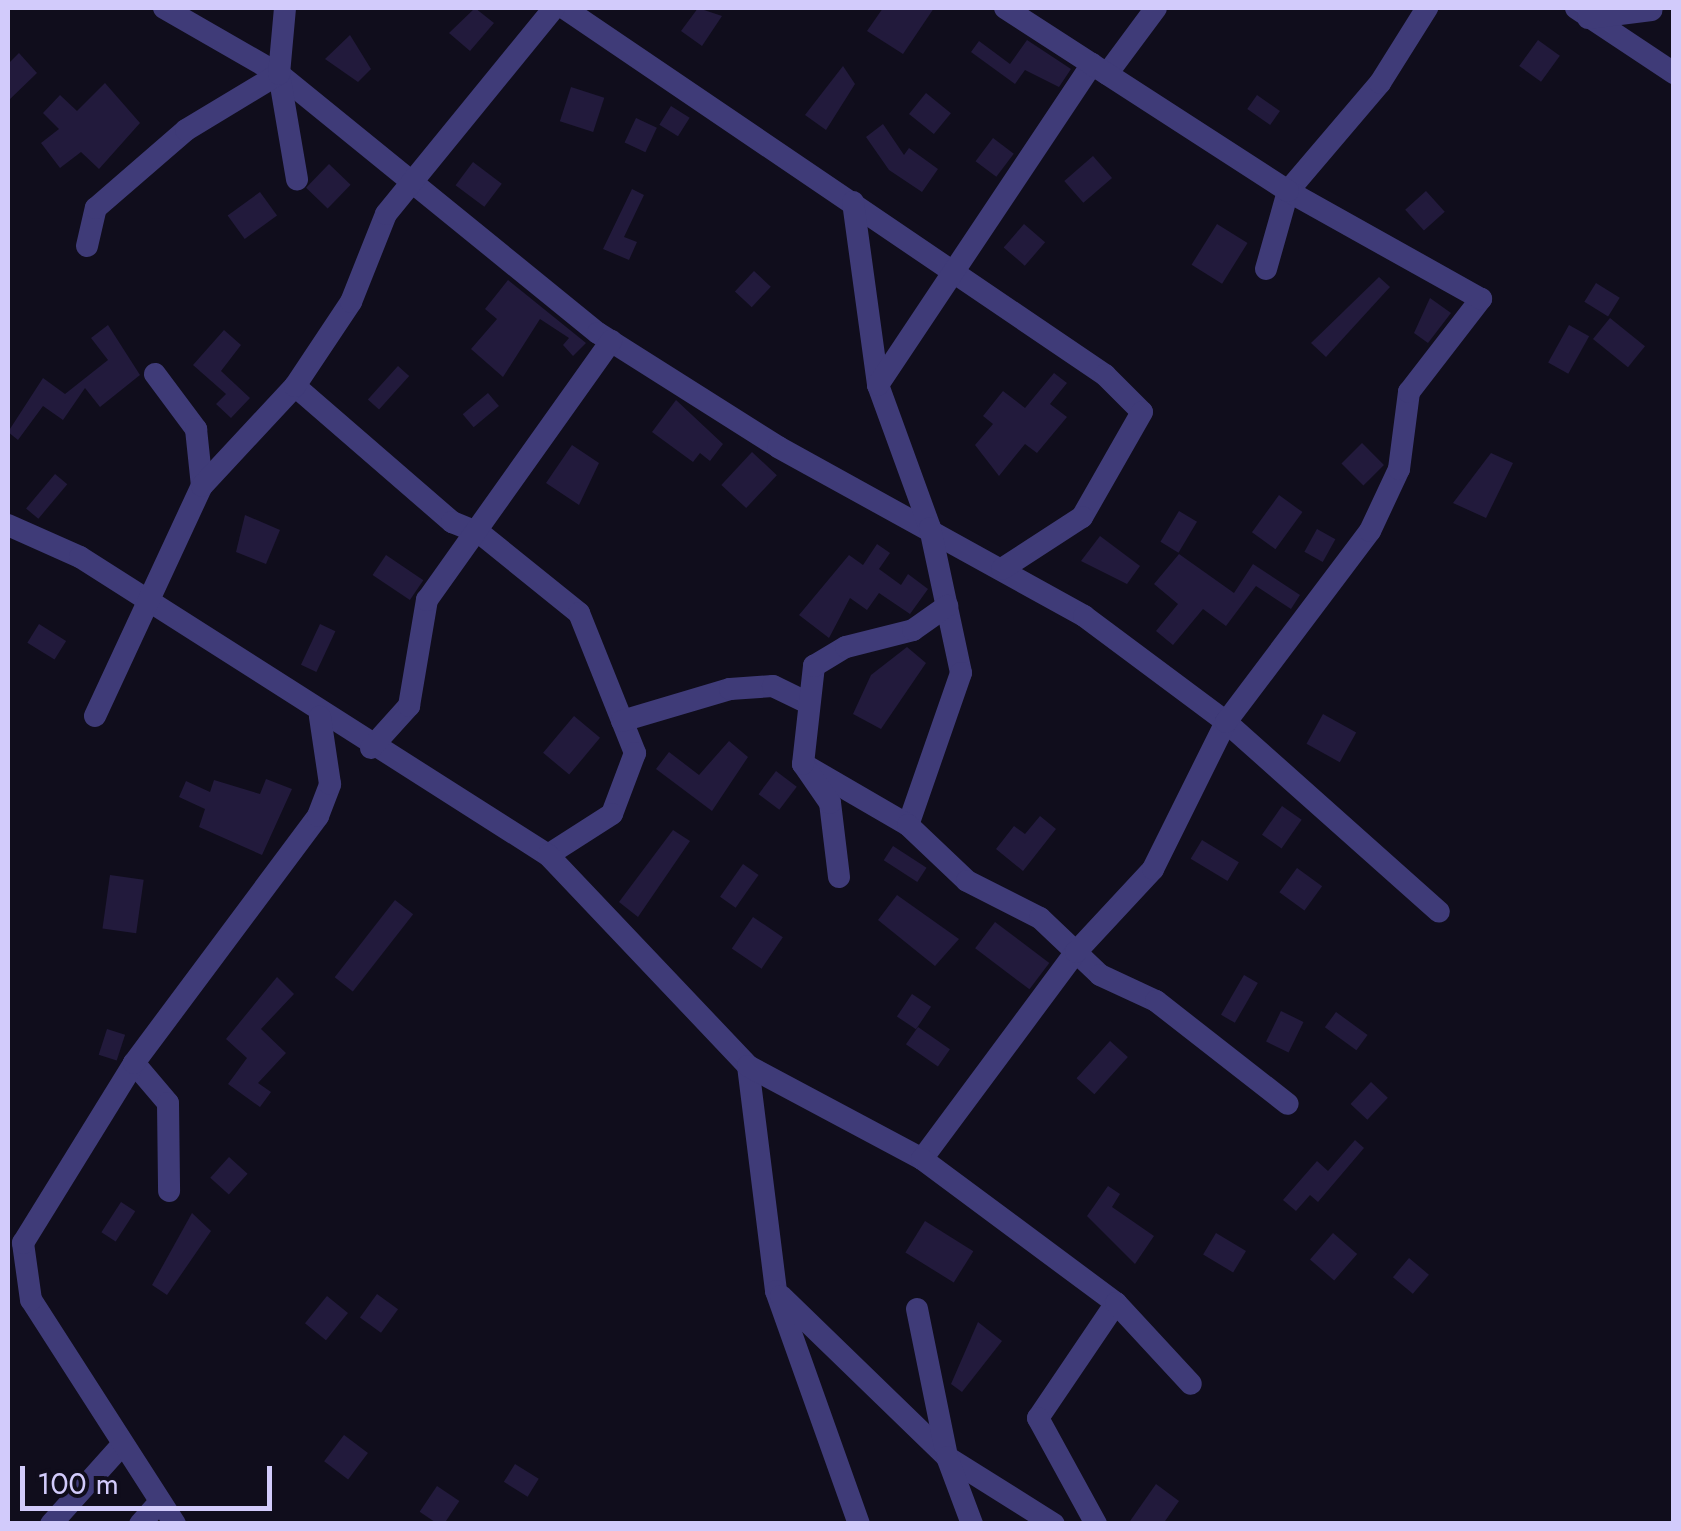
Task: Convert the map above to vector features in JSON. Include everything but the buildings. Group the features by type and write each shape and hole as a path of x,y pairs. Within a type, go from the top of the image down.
{"street":[{"path":"164,8 279,74 415,178 611,341 778,447 1084,616 1226,722 1439,912"},
{"path":"285,8 279,74 297,179"},
{"path":"95,716 145,598 202,486 294,386 351,302 386,214 554,8"},
{"path":"564,8 1105,375 1142,412 1082,518 1002,568"},
{"path":"922,1159 1076,952 1153,869 1226,722 1370,532 1399,469 1409,392 1481,298 1288,191 1005,8"},
{"path":"878,385 1099,69 1156,8"},
{"path":"1266,269 1288,191 1380,82 1428,8"},
{"path":"1582,13 1652,10"},
{"path":"1582,13 1674,73"},
{"path":"86,246 96,208 186,130 279,74"},
{"path":"854,202 878,385 930,528 961,673 908,825"},
{"path":"371,748 409,706 427,600 481,534 611,341"},
{"path":"155,374 196,429 202,486"},
{"path":"294,386 452,522 481,534 579,612 635,752 612,814 548,854"},
{"path":"8,525 145,598 320,717 548,854 748,1066 922,1159 1116,1303 1192,1384"},
{"path":"839,877 830,803 804,764 804,701 814,666 846,647 913,630 947,606"},
{"path":"622,721 730,689 774,686 804,701"},
{"path":"175,1524 120,1447 31,1300 15,1242 134,1063 318,816 330,784 320,717"},
{"path":"804,764 908,825 967,881 1040,918 1076,952 1288,1104"},
{"path":"134,1063 168,1103 169,1190"},
{"path":"748,1066 776,1291 859,1524"},
{"path":"776,1291 947,1457 1054,1524"},
{"path":"1096,1524 1038,1418 1116,1303"},
{"path":"917,1309 947,1457 972,1524"},
{"path":"51,1524 120,1447"},
{"path":"140,1524 159,1503"}]}
